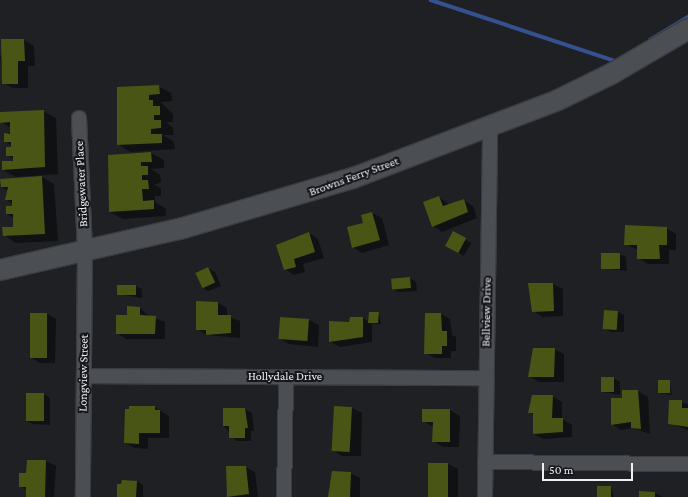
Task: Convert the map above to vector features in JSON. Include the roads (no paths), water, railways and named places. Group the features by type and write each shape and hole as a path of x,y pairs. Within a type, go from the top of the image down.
{"street":[{"name":"Browns Ferry Street","path":"0,270 183,228 297,197 490,127 611,74 688,30"},
{"name":"Bridgewater Place","path":"79,118 85,250"},
{"name":"Bellview Drive","path":"485,497 490,127"},
{"name":"Longview Street","path":"83,497 85,250"},
{"name":"Hollydale Drive","path":"84,376 486,378"},
{"path":"284,497 286,377"},
{"path":"485,462 688,464"}],"waterway":[{"path":"431,0 615,61"},
{"path":"650,40 688,17"}]}
